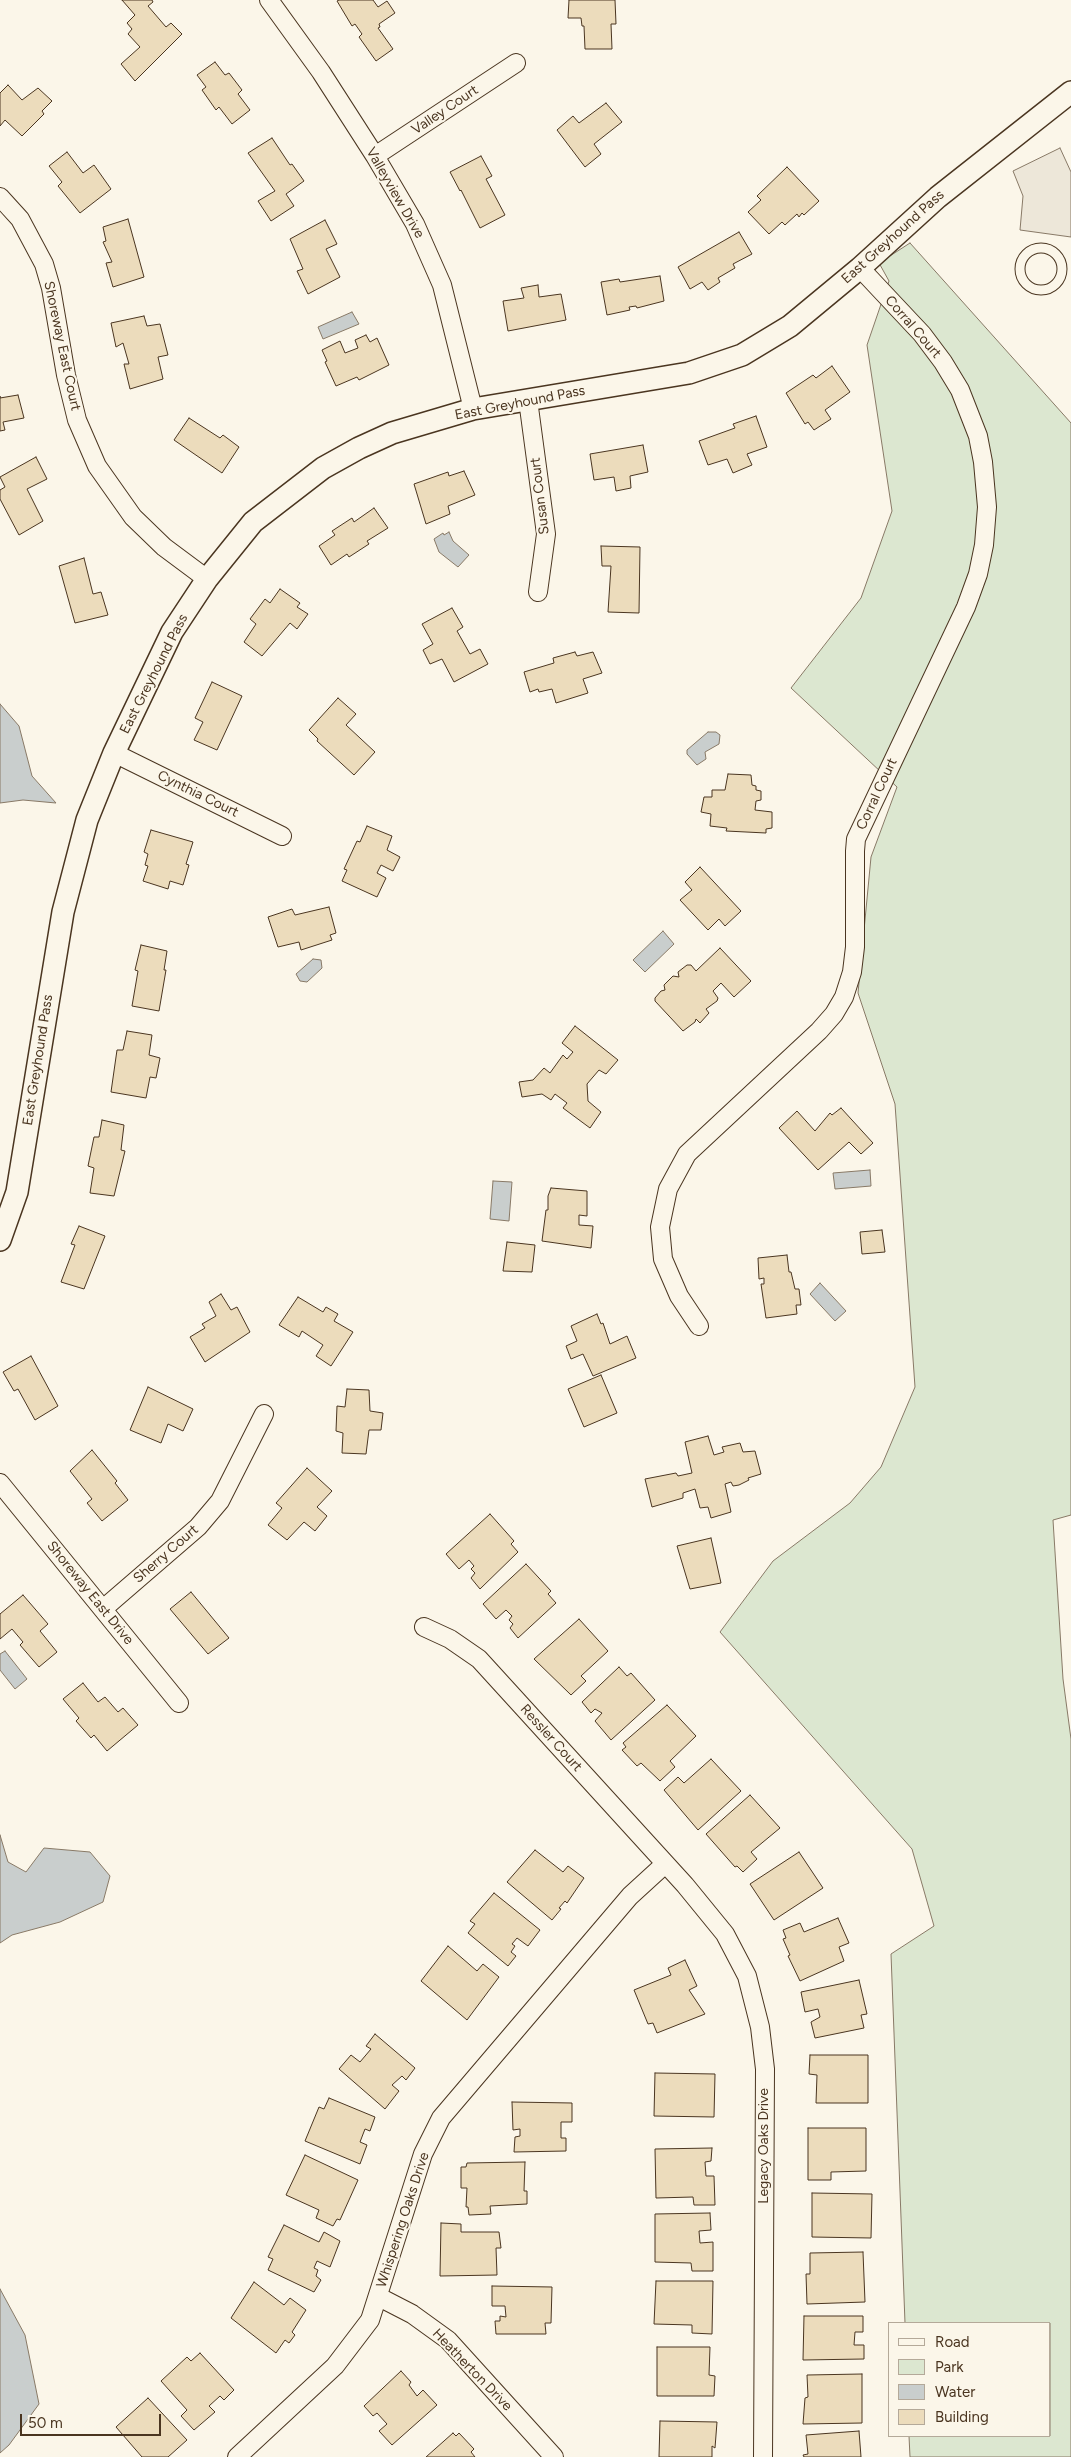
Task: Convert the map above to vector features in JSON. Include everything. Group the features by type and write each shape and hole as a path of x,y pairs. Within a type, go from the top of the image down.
{"street":[{"name":"Valleyview Drive","path":"269,0 321,72 375,156 415,224 439,277 462,359 473,410"},
{"name":"Valley Court","path":"375,156 516,63"},
{"name":"East Greyhound Pass","path":"0,1240 17,1192 63,912 87,820 114,753 172,632 206,579 253,522 323,468 359,448 392,433 473,410 689,373 742,355 790,326 860,268 938,197 1071,92"},
{"name":"Shoreway East Court","path":"0,197 20,219 44,264 51,288 66,375 77,420 97,466 133,517 164,547 206,579"},
{"name":"Corral Court","path":"700,1326 679,1296 663,1259 660,1227 668,1189 687,1154 819,1030 834,1014 844,997 852,972 855,947 854,851 856,838 966,607 978,574 984,545 987,508 983,462 978,436 960,390 943,362 922,334 860,268"},
{"name":"Susan Court","path":"528,400 546,534 538,592"},
{"name":"Cynthia Court","path":"114,753 282,836"},
{"name":"Sherry Court","path":"102,1609 198,1527 220,1501 264,1414"},
{"name":"Shoreway East Drive","path":"0,1483 180,1703"},
{"name":"Ressler Court","path":"424,1627 450,1638 479,1659 665,1864"},
{"name":"Whispering Oaks Drive","path":"237,2457 335,2366 370,2320 379,2297 423,2154 441,2118 630,1896 665,1864"},
{"name":"Legacy Oaks Drive","path":"665,1864 685,1885 725,1934 747,1976 760,2027 765,2069 763,2457"},
{"name":"Heatherton Drive","path":"379,2297 412,2314 448,2340 554,2457"}],"lane":[{"path":"1037,249 1050,251 1056,255 1062,267 1061,274 1054,285 1042,290 1029,287 1020,276 1020,269 1025,256 1037,249"}],"green space":[{"path":"910,243 1071,423 1071,1515 1053,1520 1063,1679 1071,1739 1071,2457 910,2457 909,2437 1051,2437 1051,2322 905,2322 891,1954 934,1926 912,1849 720,1632 773,1561 850,1503 881,1467 915,1387 895,1104 858,993 871,857 897,787 791,688 861,598 892,511 867,345 889,281 879,263"}],"shaded area":[{"path":"1060,148 1071,172 1071,237 1020,230 1023,196 1013,171"}],"water":[{"path":"352,312 359,324 323,339 318,327"},
{"path":"449,532 453,541 469,555 458,567 439,552 434,539 443,533 444,535"},
{"path":"0,704 19,726 32,776 56,803 23,800 0,803"},
{"path":"708,732 716,732 720,735 719,744 705,752 706,759 697,765 687,754 687,750"},
{"path":"663,931 674,944 645,972 633,960"},
{"path":"313,959 321,960 322,968 307,982 300,981 296,974"},
{"path":"870,1170 871,1186 835,1189 833,1173"},
{"path":"493,1181 512,1182 509,1221 490,1219"},
{"path":"820,1283 846,1311 835,1321 810,1294"},
{"path":"5,1651 27,1679 15,1689 0,1670 0,1654"},
{"path":"0,1835 8,1862 26,1872 44,1848 90,1852 110,1876 103,1902 60,1922 12,1935 0,1943"},
{"path":"0,2289 25,2335 39,2404 9,2445 0,2453"}],"building":[{"path":"122,0 152,0 153,2 148,6 166,27 171,23 182,34 135,81 121,64 140,47 128,34 132,29 127,23 135,15"},
{"path":"373,0 378,7 387,1 395,13 379,24 380,27 378,28 393,49 376,61 359,37 362,34 355,24 352,26 337,1"},
{"path":"569,0 615,0 616,24 611,24 612,49 585,49 584,26 582,26 581,18 568,18"},
{"path":"215,62 225,75 229,73 242,90 238,94 250,110 232,124 219,107 216,110 202,90 206,87 197,75"},
{"path":"8,85 22,100 38,88 52,101 42,111 44,114 22,136 5,120 0,126 0,93"},
{"path":"606,103 622,122 594,144 601,154 585,167 557,130 573,116 579,123"},
{"path":"272,138 290,165 292,164 304,181 286,194 294,206 271,221 258,201 275,191 248,153"},
{"path":"67,152 83,173 94,165 111,189 80,213 58,186 62,182 49,166"},
{"path":"481,156 492,176 486,179 505,215 480,228 450,172"},
{"path":"787,167 819,201 804,215 802,213 799,217 797,214 785,225 782,222 769,234 748,212 761,200 757,196"},
{"path":"128,219 144,277 113,287 106,263 112,262 103,242 106,241 103,227"},
{"path":"325,220 337,244 326,249 340,277 308,294 297,271 303,269 290,239"},
{"path":"739,232 752,254 733,264 735,268 718,278 720,282 708,290 702,282 690,289 678,267"},
{"path":"660,276 664,301 637,308 636,306 629,307 630,310 607,315 601,282 619,279 620,282"},
{"path":"538,285 539,297 561,294 566,320 508,331 503,301 524,298 521,288"},
{"path":"144,316 147,326 160,324 168,355 158,357 163,379 130,389 124,364 129,364 123,343 116,347 111,323"},
{"path":"366,335 370,342 377,338 389,365 359,380 357,377 336,386 325,362 327,361 322,350 340,341 345,353 358,348 355,340"},
{"path":"832,366 850,392 825,410 831,419 814,430 808,422 805,424 786,393 813,375 816,378"},
{"path":"18,395 24,418 3,422 5,430 0,431 0,398"},
{"path":"756,416 767,447 747,454 752,465 733,473 727,459 708,465 699,441 735,428 733,424"},
{"path":"189,418 220,438 223,435 239,447 222,473 174,440"},
{"path":"643,445 648,472 630,476 631,488 616,491 614,477 594,480 590,454"},
{"path":"36,457 47,479 27,489 43,521 19,535 0,499 0,490 5,487 0,477"},
{"path":"464,471 475,495 448,506 450,514 426,524 414,484 448,472 449,476"},
{"path":"374,508 388,528 367,541 369,544 349,557 347,554 331,565 319,546 335,535 332,531 352,518 354,522"},
{"path":"601,546 640,547 639,613 608,612 611,566 602,566"},
{"path":"84,558 93,594 101,592 108,615 75,623 59,566"},
{"path":"280,589 300,603 297,607 308,614 297,629 290,623 262,656 244,642 256,624 250,619 265,599 270,603"},
{"path":"452,608 463,627 457,631 470,654 480,649 488,664 454,682 442,659 430,664 423,650 433,644 422,624"},
{"path":"575,652 577,656 593,652 602,673 583,679 588,693 556,703 552,689 539,692 538,689 530,692 524,672 554,663 553,658"},
{"path":"212,682 242,696 217,750 194,740 203,722 195,718"},
{"path":"338,698 356,714 346,725 375,752 354,775 317,741 318,739 309,730"},
{"path":"728,774 751,775 752,785 756,786 756,790 761,791 761,800 756,801 755,810 772,812 772,828 766,829 766,833 726,831 727,828 710,826 711,814 701,812 704,797 712,797 712,790 725,790"},
{"path":"367,826 392,836 387,850 400,857 393,871 381,865 377,873 386,878 377,897 342,881 347,870 344,869 357,841 360,842"},
{"path":"151,830 193,842 186,864 189,865 183,885 170,881 168,889 143,881 148,866 145,865 148,854 144,852"},
{"path":"700,867 741,911 725,926 719,919 708,930 680,900 692,890 685,882"},
{"path":"329,907 336,933 330,935 332,940 301,950 299,942 278,947 268,917 292,909 295,915"},
{"path":"141,945 167,951 164,970 166,970 159,1011 132,1006 138,971 135,970"},
{"path":"720,948 751,981 734,997 721,983 713,991 718,998 717,1001 706,1009 709,1013 700,1023 696,1019 695,1022 683,1031 655,1001 655,998 661,991 665,990 664,985 673,976 679,977 678,972 687,965 691,965 696,971"},
{"path":"575,1026 618,1060 606,1074 599,1070 587,1084 588,1101 601,1112 590,1128 563,1108 567,1103 555,1094 551,1100 542,1094 522,1097 519,1082 533,1080 544,1068 550,1073 563,1055 567,1059 573,1052 562,1043"},
{"path":"127,1031 152,1035 149,1055 160,1058 156,1078 150,1077 146,1098 111,1092 117,1050 123,1050"},
{"path":"841,1108 873,1143 861,1154 849,1142 818,1170 779,1128 797,1111 815,1131 830,1113 832,1115"},
{"path":"102,1120 124,1125 121,1150 125,1151 114,1196 90,1193 94,1168 88,1166 94,1137 99,1137"},
{"path":"551,1188 587,1191 587,1216 579,1215 579,1225 593,1226 591,1248 542,1241 546,1210 548,1210 548,1196"},
{"path":"79,1226 105,1236 84,1289 61,1282 75,1245 71,1244"},
{"path":"882,1230 885,1252 862,1254 860,1232"},
{"path":"507,1242 535,1245 532,1272 503,1271"},
{"path":"787,1255 789,1272 791,1272 795,1289 799,1289 801,1305 796,1305 797,1314 766,1318 761,1284 764,1284 764,1278 759,1279 758,1258"},
{"path":"221,1294 231,1310 237,1307 250,1332 205,1362 190,1337 205,1328 202,1324 216,1316 209,1302"},
{"path":"298,1297 323,1312 326,1307 338,1314 334,1321 353,1332 331,1366 316,1356 323,1345 302,1331 299,1337 279,1325"},
{"path":"597,1314 601,1324 603,1323 610,1344 627,1336 636,1358 593,1376 583,1354 571,1359 566,1346 577,1341 571,1326"},
{"path":"31,1356 58,1406 35,1420 18,1389 14,1391 3,1372"},
{"path":"601,1375 617,1413 584,1427 568,1389"},
{"path":"148,1387 193,1409 183,1431 168,1424 161,1443 130,1430"},
{"path":"347,1389 369,1390 370,1411 383,1413 381,1430 369,1430 366,1454 342,1453 343,1433 336,1431 337,1406 345,1407"},
{"path":"708,1436 714,1455 724,1452 722,1447 740,1443 743,1452 755,1451 761,1474 748,1478 749,1480 739,1485 733,1486 731,1482 725,1484 731,1512 711,1518 708,1507 700,1508 695,1489 683,1493 683,1498 652,1507 645,1479 676,1473 678,1476 692,1473 685,1442"},
{"path":"92,1450 117,1481 115,1483 128,1500 102,1521 87,1503 92,1499 70,1471"},
{"path":"307,1468 332,1491 317,1507 327,1516 315,1531 304,1522 287,1540 268,1525 282,1508 276,1503"},
{"path":"490,1514 514,1541 511,1544 518,1552 480,1589 471,1578 475,1573 471,1569 474,1566 469,1560 459,1569 446,1554"},
{"path":"711,1538 721,1583 690,1589 677,1546"},
{"path":"526,1564 551,1591 548,1594 556,1603 518,1638 510,1628 513,1624 509,1620 512,1616 506,1610 496,1619 483,1604"},
{"path":"191,1592 229,1638 208,1654 170,1609"},
{"path":"23,1595 48,1624 40,1631 57,1652 39,1667 20,1645 23,1642 12,1629 0,1639 0,1614"},
{"path":"579,1619 608,1651 581,1676 586,1681 571,1695 534,1659"},
{"path":"619,1667 627,1676 631,1673 655,1700 611,1740 595,1721 602,1713 595,1709 591,1713 582,1702"},
{"path":"83,1683 98,1702 105,1697 118,1712 123,1708 138,1725 107,1751 94,1735 91,1738 76,1721 79,1718 63,1699"},
{"path":"667,1705 696,1736 670,1761 675,1767 660,1781 641,1763 637,1766 622,1750 626,1747 623,1743"},
{"path":"711,1759 741,1791 698,1830 664,1790 678,1777 684,1783"},
{"path":"750,1795 780,1828 751,1852 757,1859 743,1872 737,1866 735,1867 706,1834"},
{"path":"535,1850 563,1872 568,1866 584,1878 567,1903 565,1901 559,1908 561,1909 552,1920 507,1882"},
{"path":"799,1852 823,1888 774,1920 750,1884"},
{"path":"494,1893 540,1930 528,1946 517,1938 512,1944 515,1946 511,1952 516,1956 508,1966 468,1933 475,1924 470,1921"},
{"path":"838,1918 849,1943 839,1947 844,1961 800,1981 788,1956 790,1955 783,1939 786,1938 783,1930 800,1923 804,1932"},
{"path":"448,1946 477,1971 483,1964 499,1977 467,2020 421,1981"},
{"path":"685,1960 697,1986 689,1990 705,2014 657,2033 653,2023 648,2024 634,1990 671,1975 668,1968"},
{"path":"859,1980 867,2014 861,2015 864,2028 815,2038 811,2022 820,2017 818,2009 805,2012 801,1992"},
{"path":"375,2034 415,2068 406,2080 402,2076 392,2085 399,2091 385,2109 339,2069 351,2055 360,2062 371,2049 366,2046"},
{"path":"810,2055 868,2055 868,2103 816,2103 817,2075 809,2074"},
{"path":"655,2073 715,2074 714,2117 654,2116"},
{"path":"329,2098 375,2117 370,2131 365,2129 360,2142 367,2145 360,2164 305,2141 319,2107 324,2109"},
{"path":"512,2102 572,2103 572,2122 561,2122 561,2138 566,2138 566,2151 514,2152 515,2137 520,2136 520,2129 513,2130"},
{"path":"808,2128 866,2128 866,2171 831,2172 831,2180 808,2180"},
{"path":"712,2148 711,2161 705,2162 706,2176 714,2176 715,2205 694,2205 693,2197 656,2198 655,2149"},
{"path":"305,2155 358,2180 340,2220 337,2219 333,2226 316,2218 319,2210 286,2195"},
{"path":"525,2162 524,2191 527,2191 527,2204 490,2206 491,2214 469,2215 468,2207 466,2207 467,2188 461,2188 461,2167 466,2167 467,2163"},
{"path":"812,2193 872,2194 871,2238 812,2237"},
{"path":"710,2213 711,2230 699,2231 700,2243 713,2242 713,2271 692,2271 691,2263 655,2262 655,2214"},
{"path":"441,2223 461,2224 461,2232 499,2232 501,2248 496,2248 497,2275 440,2276"},
{"path":"284,2225 319,2242 324,2232 340,2241 330,2267 317,2261 314,2268 318,2270 316,2276 321,2280 314,2292 268,2270 273,2259 268,2257"},
{"path":"863,2252 865,2302 807,2304 806,2274 810,2274 810,2253"},
{"path":"656,2281 713,2281 712,2334 692,2333 692,2325 654,2324"},
{"path":"254,2282 284,2305 290,2298 306,2310 292,2332 295,2335 289,2343 285,2340 276,2353 231,2318"},
{"path":"492,2286 552,2287 551,2323 545,2323 546,2334 496,2334 495,2321 500,2321 500,2316 506,2317 505,2306 492,2306"},
{"path":"804,2316 863,2316 863,2332 855,2332 854,2345 864,2345 864,2359 803,2360"},
{"path":"657,2347 710,2347 709,2375 715,2376 714,2396 657,2396"},
{"path":"200,2353 234,2390 224,2400 220,2396 209,2406 215,2412 194,2430 181,2416 187,2410 161,2381 187,2357 191,2361"},
{"path":"401,2371 411,2382 409,2385 417,2396 423,2390 437,2405 392,2445 379,2431 387,2424 377,2413 373,2416 364,2406"},
{"path":"862,2374 862,2423 803,2424 805,2398 808,2397 807,2375"},
{"path":"148,2398 187,2440 168,2457 142,2457 116,2427"},
{"path":"660,2421 717,2422 715,2448 712,2446 712,2457 659,2457"},
{"path":"859,2431 861,2457 804,2457 803,2455 808,2454 806,2435"},
{"path":"453,2433 456,2436 459,2433 474,2449 471,2452 475,2457 426,2457"}]}
